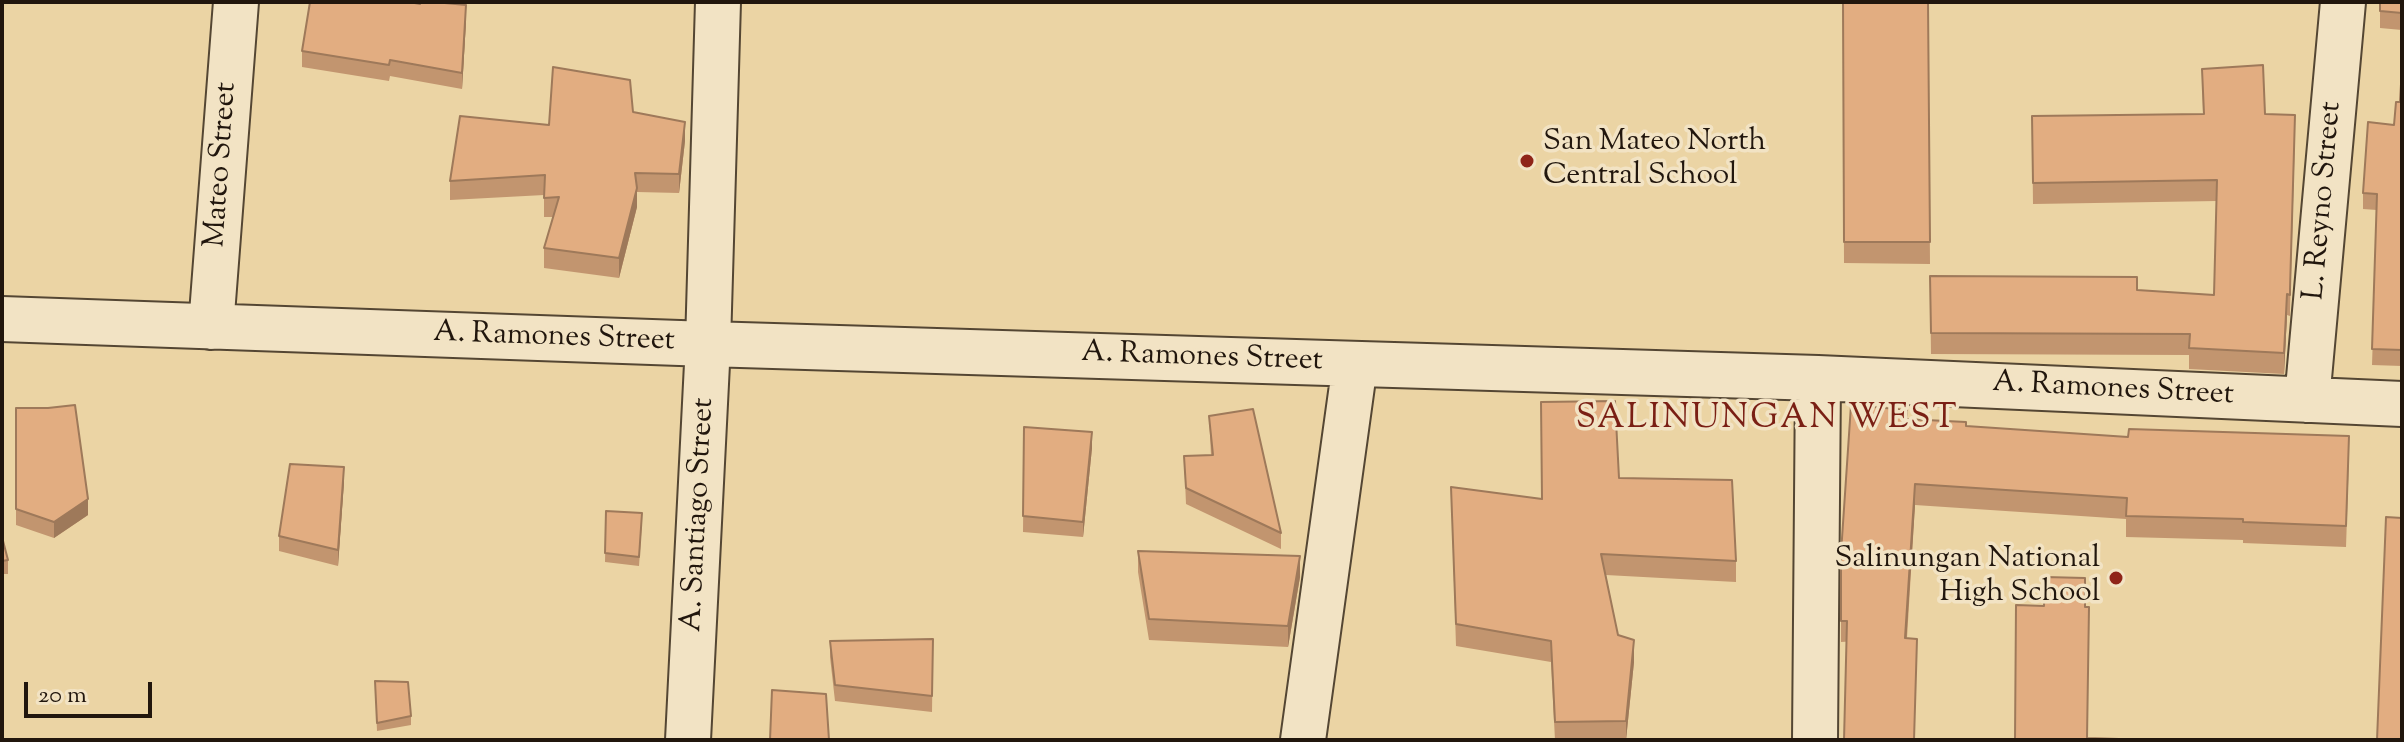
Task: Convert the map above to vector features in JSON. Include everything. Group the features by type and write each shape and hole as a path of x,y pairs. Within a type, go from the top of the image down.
{"street":[{"name":"Mateo Street","path":"211,327 236,2"},
{"name":"A. Santiago Street","path":"688,740 708,344 718,2"},
{"name":"L. Reyno Street","path":"2307,400 2343,2"},
{"name":"A. Ramones Street","path":"2,319 1818,378 2402,404"},
{"path":"1303,740 1355,364"},
{"path":"1815,740 1818,378"}],"building":[{"path":"310,2 466,5 462,73 390,60 389,65 302,51"},
{"path":"1843,2 1928,2 1930,242 1844,242"},
{"path":"2380,2 2402,2 2402,13 2380,11"},
{"path":"2263,65 2265,114 2295,115 2290,295 2287,294 2284,353 2189,348 2190,334 1931,333 1930,276 2137,277 2137,290 2214,295 2217,180 2033,183 2032,116 2204,114 2202,69"},
{"path":"2402,66 2402,350 2372,349 2377,194 2363,193 2368,122 2394,125 2396,102 2400,102"},
{"path":"553,67 630,80 633,112 685,122 679,174 635,173 637,188 619,258 544,248 559,197 544,198 545,175 450,181 460,116 549,125"},
{"path":"1615,401 1619,478 1732,480 1736,561 1601,554 1618,635 1634,640 1626,721 1555,722 1551,641 1456,624 1451,487 1542,499 1541,402"},
{"path":"75,405 88,499 54,522 16,509 16,408"},
{"path":"1851,405 1907,410 1906,419 1966,422 1966,426 2128,437 2129,429 2349,436 2346,526 2126,516 2127,498 1915,484 1905,638 1917,639 1914,740 1844,740 1847,621 1841,621 1841,553"},
{"path":"1253,409 1281,533 1186,488 1184,456 1213,455 1209,416"},
{"path":"1024,427 1092,432 1083,522 1023,516"},
{"path":"290,464 344,467 338,550 279,536"},
{"path":"606,511 642,513 639,557 605,553"},
{"path":"2386,517 2402,518 2402,740 2377,740"},
{"path":"2,537 8,560 2,561"},
{"path":"1138,551 1300,556 1288,626 1149,619"},
{"path":"2045,577 2085,578 2085,607 2089,607 2087,738 2151,740 2015,740 2016,605 2044,606"},
{"path":"933,639 932,696 835,685 830,641"},
{"path":"375,681 408,682 411,716 377,723"},
{"path":"772,690 826,694 829,740 770,740"}],"place":[{"name":"San Mateo North Central School","path":"1527,161"},
{"name":"Salinungan National High School","path":"2116,578"}],"district":[{"name":"SALINUNGAN WEST","path":"1767,421"}]}
